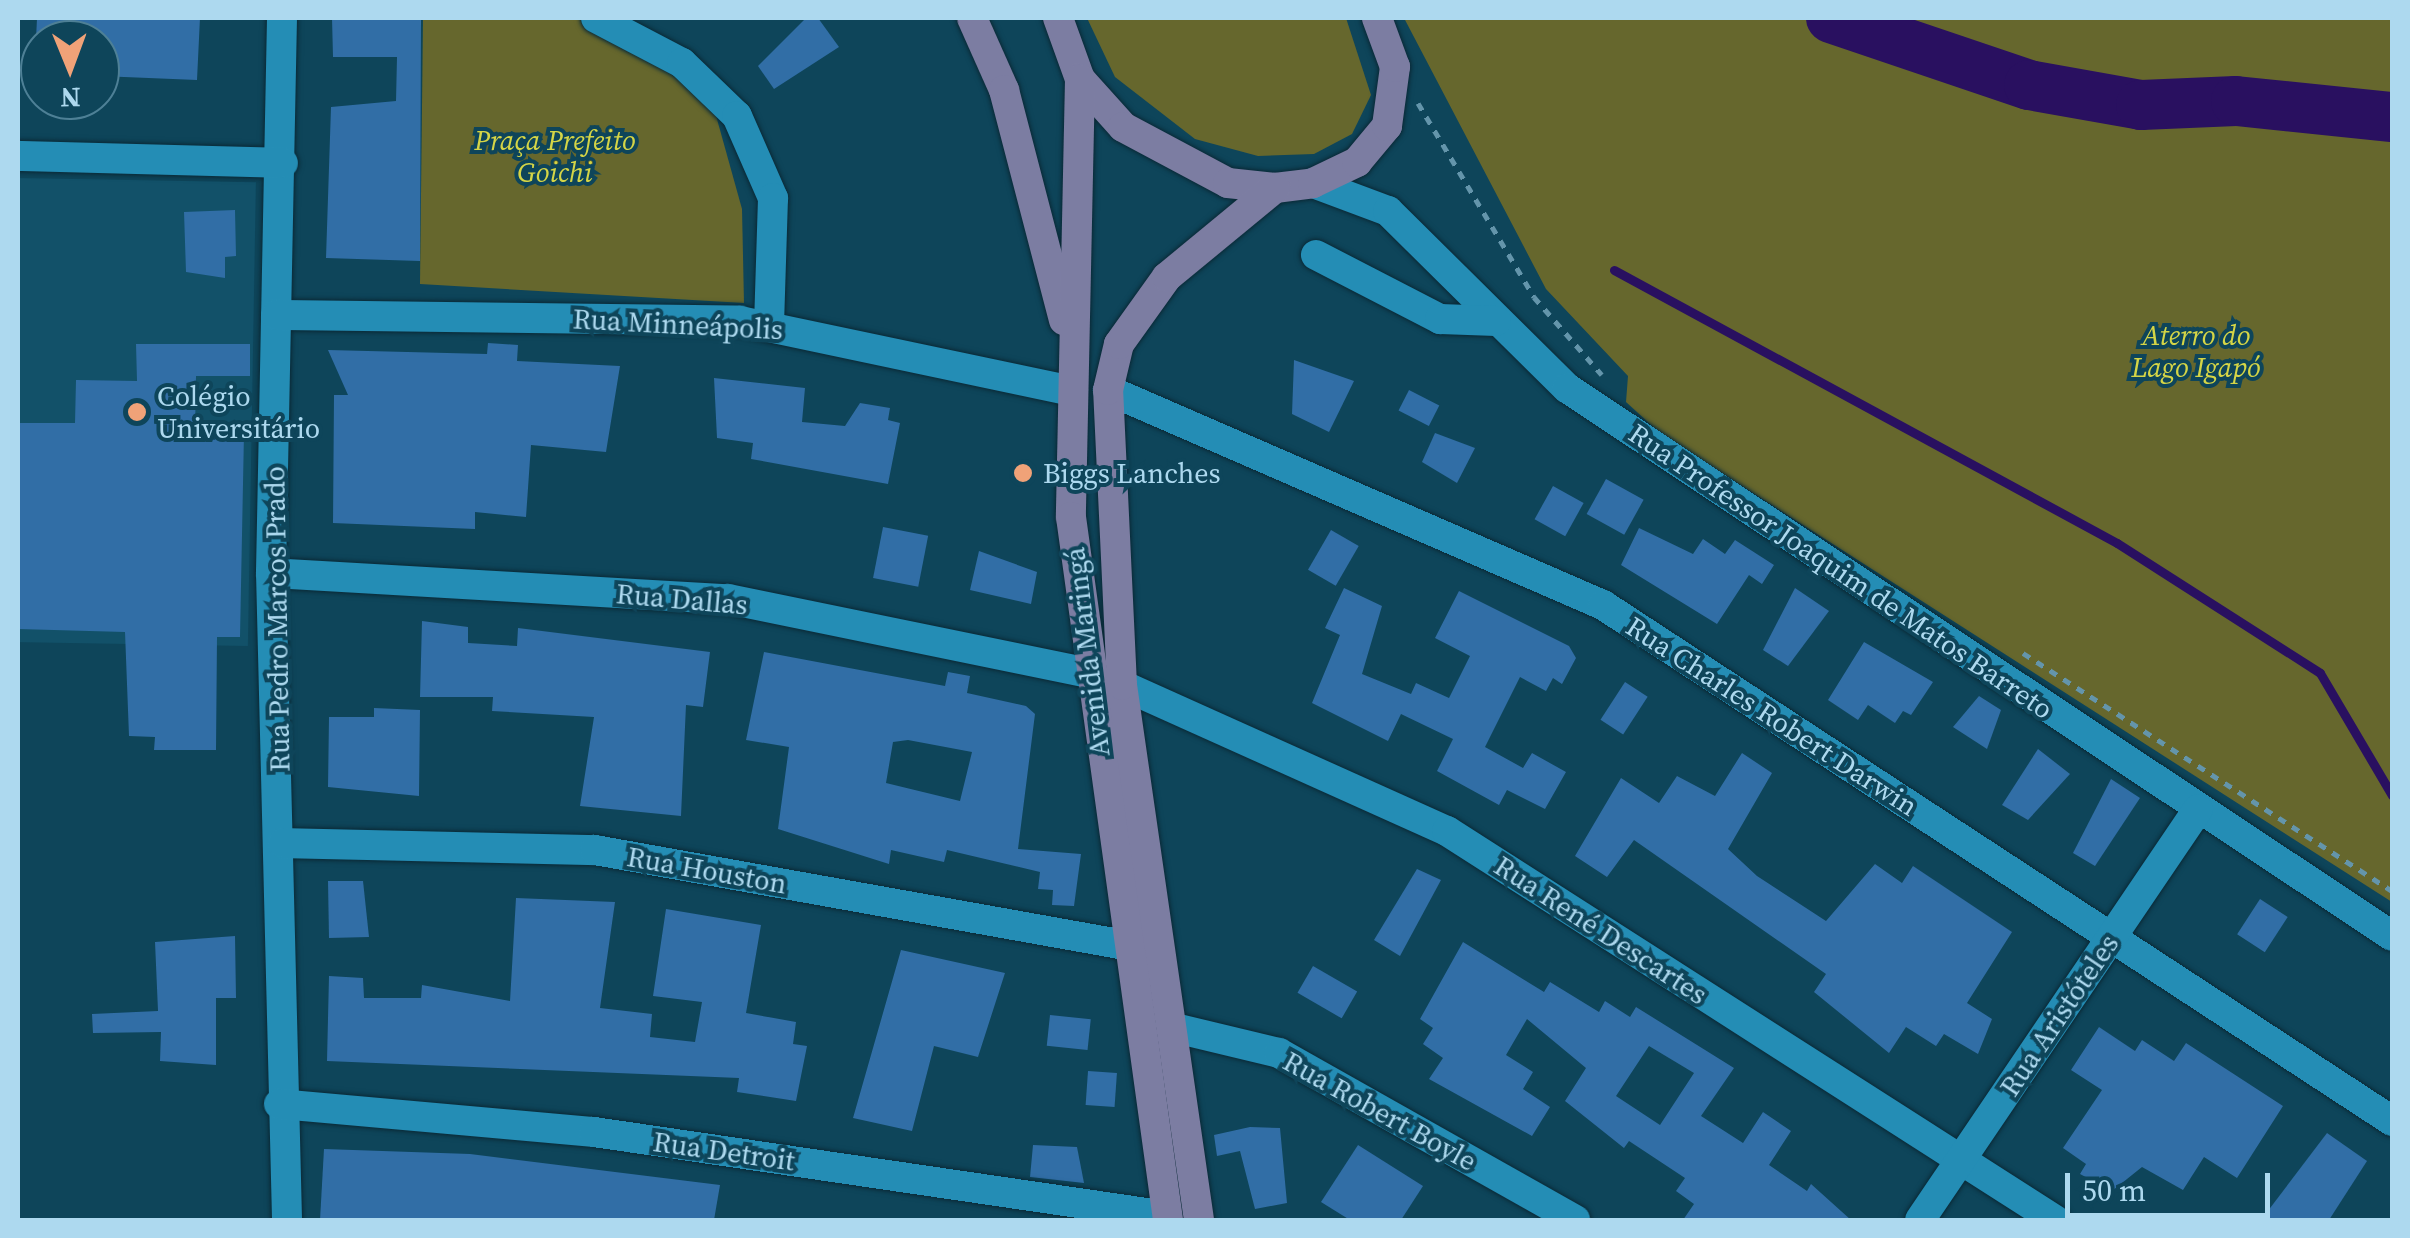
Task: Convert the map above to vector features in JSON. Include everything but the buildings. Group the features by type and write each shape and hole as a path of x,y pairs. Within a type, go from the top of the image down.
{"main road":[{"path":"972,18 1004,90 1073,356"},
{"name":"Avenida Maringá","path":"1080,80 1170,159 1228,183 1275,188 1313,184 1356,162 1387,126 1395,66 1377,18"},
{"name":"Avenida Maringá","path":"1055,20 1080,80 1071,517 1087,673 1167,1218"},
{"name":"Avenida Maringá","path":"1199,1220 1175,1028 1122,685 1108,390 1118,344 1167,277 1275,188"}],"street":[{"name":"Rua Pedro Marcos Prado","path":"282,18 283,163 271,572 283,843 279,1104 287,1220"},
{"path":"596,18 682,63 736,116 773,198 769,326"},
{"path":"18,156 283,163"},
{"name":"Rua Professor Joaquim de Matos Barreto","path":"1313,184 1388,211 1567,388 2392,936"},
{"path":"1316,255 1440,319 1496,320"},
{"name":"Rua Minneápolis","path":"276,316 769,326 1073,391"},
{"name":"Rua Charles Robert Darwin","path":"1108,390 1603,606 2392,1122"},
{"name":"Rua Dallas","path":"271,572 728,599 1087,673"},
{"name":"Rua René Descartes","path":"1122,685 1446,831 2054,1220"},
{"name":"Rua Aristóteles","path":"1920,1220 2198,809"},
{"name":"Rua Houston","path":"283,843 595,850 1125,945"},
{"name":"Rua Robert Boyle","path":"1175,1028 1279,1053 1575,1220"},
{"name":"Rua Detroit","path":"279,1104 594,1132 1167,1218"}],"path":[{"path":"1395,66 1534,297 1613,387"},
{"path":"2012,646 2392,891"}],"shaded area":[{"name":"Colégio Universitário","path":"18,178 256,182 248,646 18,642"}],"green space":[{"name":"Praça Prefeito Goichi","path":"423,18 578,18 672,66 715,112 742,209 744,303 420,284"},
{"path":"1087,18 1346,18 1371,95 1352,134 1314,154 1258,156 1195,139 1115,77"},
{"name":"Aterro do Lago Igapó","path":"1404,18 2392,18 2392,902 1661,434 1626,402 1628,376 1546,289"}],"waterway":[{"path":"1831,18 2029,85 2141,105 2236,101 2392,117"},
{"path":"1614,270 2117,543 2320,673 2392,795"}],"place":[{"name":"Colégio Universitário","path":"137,412"},
{"name":"Biggs Lanches","path":"1023,473"}]}
